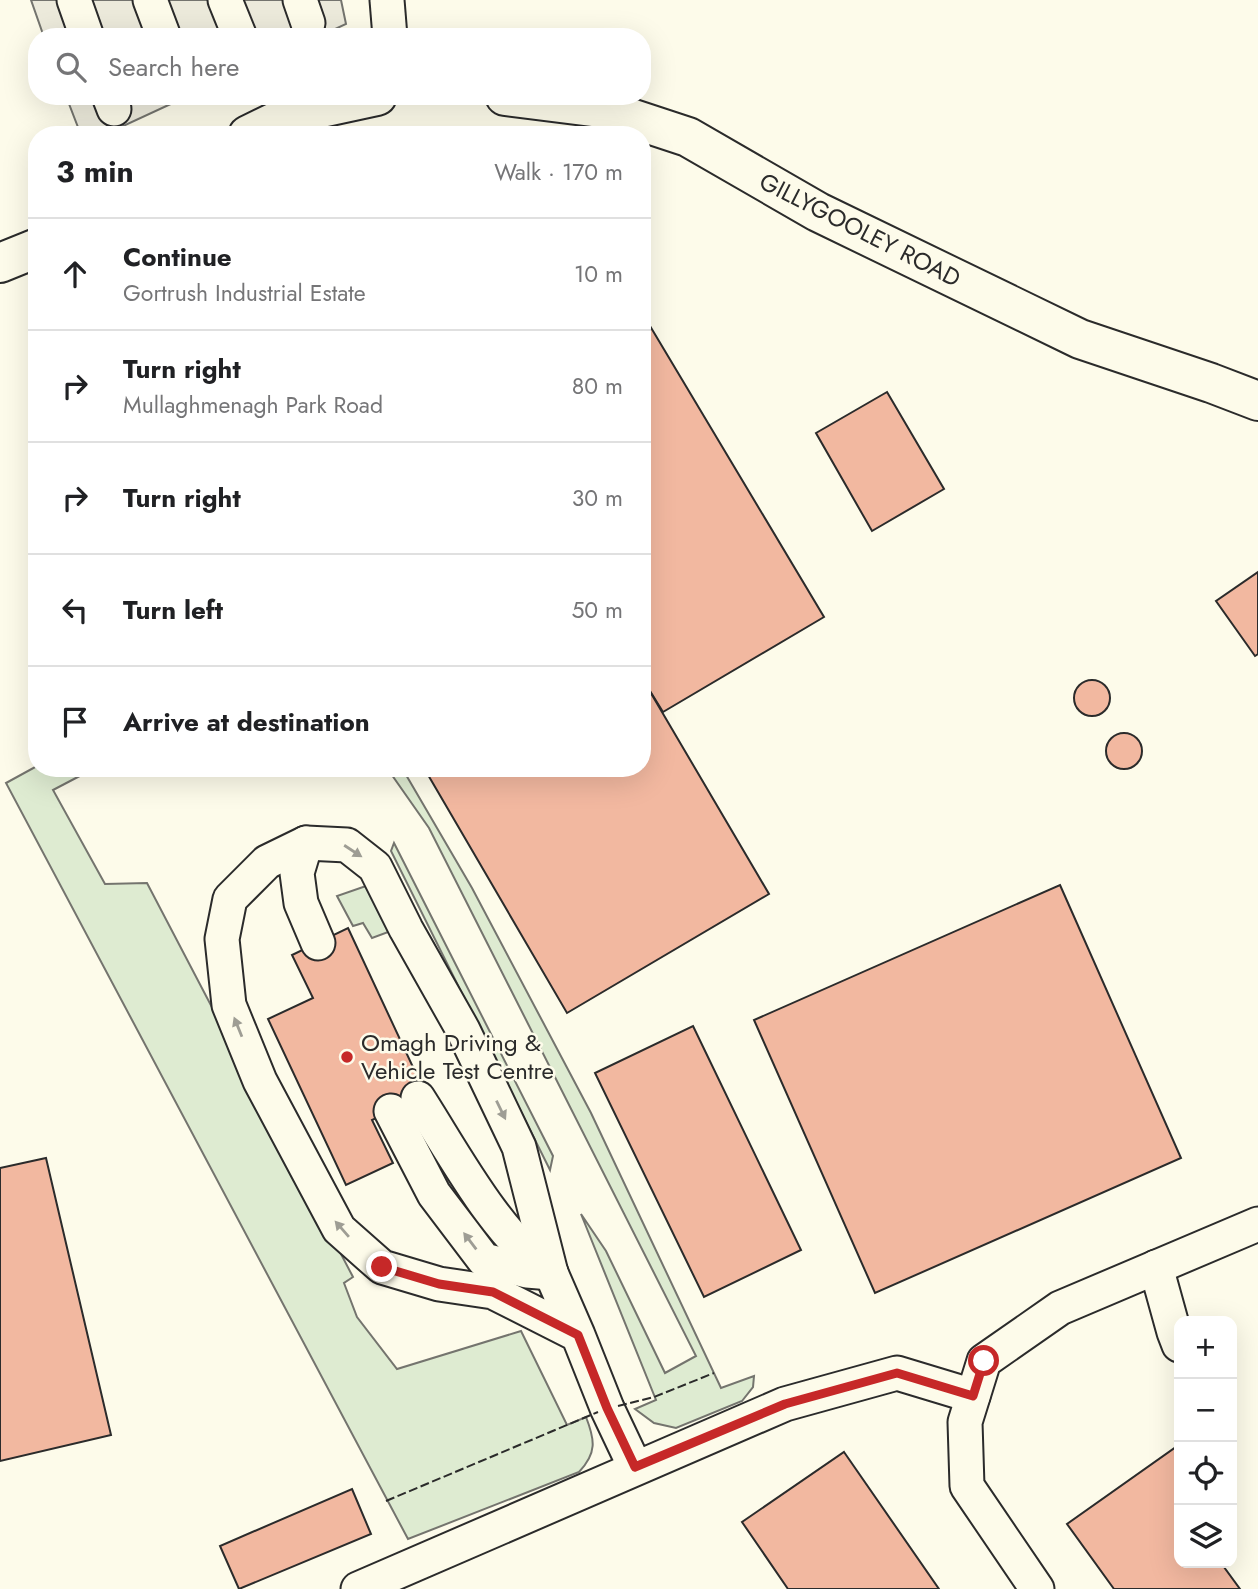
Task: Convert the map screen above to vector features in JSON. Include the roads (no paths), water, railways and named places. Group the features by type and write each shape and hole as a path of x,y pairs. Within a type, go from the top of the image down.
{"main road":[{"path":"266,126 289,115 335,105"},
{"name":"GILLYGOOLEY ROAD","path":"576,105 600,108 688,137 818,212 1068,333 1258,401"},
{"path":"0,263 28,252"},
{"name":"GILLYGOOLEY ROAD","path":"1211,383 1258,378"}],"street":[{"path":"74,0 84,28"},
{"path":"150,0 161,28"},
{"path":"225,0 236,28"},
{"path":"387,0 389,28"},
{"path":"306,843 297,873 301,903 318,943"},
{"path":"539,1272 520,1147 463,1030 405,929 375,867 347,845 306,843 267,862 230,899 222,939 229,1005 260,1081 339,1228 382,1267 439,1284 493,1292 578,1335"},
{"path":"405,1104 532,1260 578,1335 607,1408 635,1467"},
{"path":"1037,1589 967,1486 965,1422 984,1361 1060,1308 1258,1224"},
{"path":"1156,1267 1174,1332"},
{"path":"358,1589 785,1404 897,1373 973,1396"}],"place":[{"name":"Omagh Driving & Vehicle Test Centre","path":"347,1057"}]}
